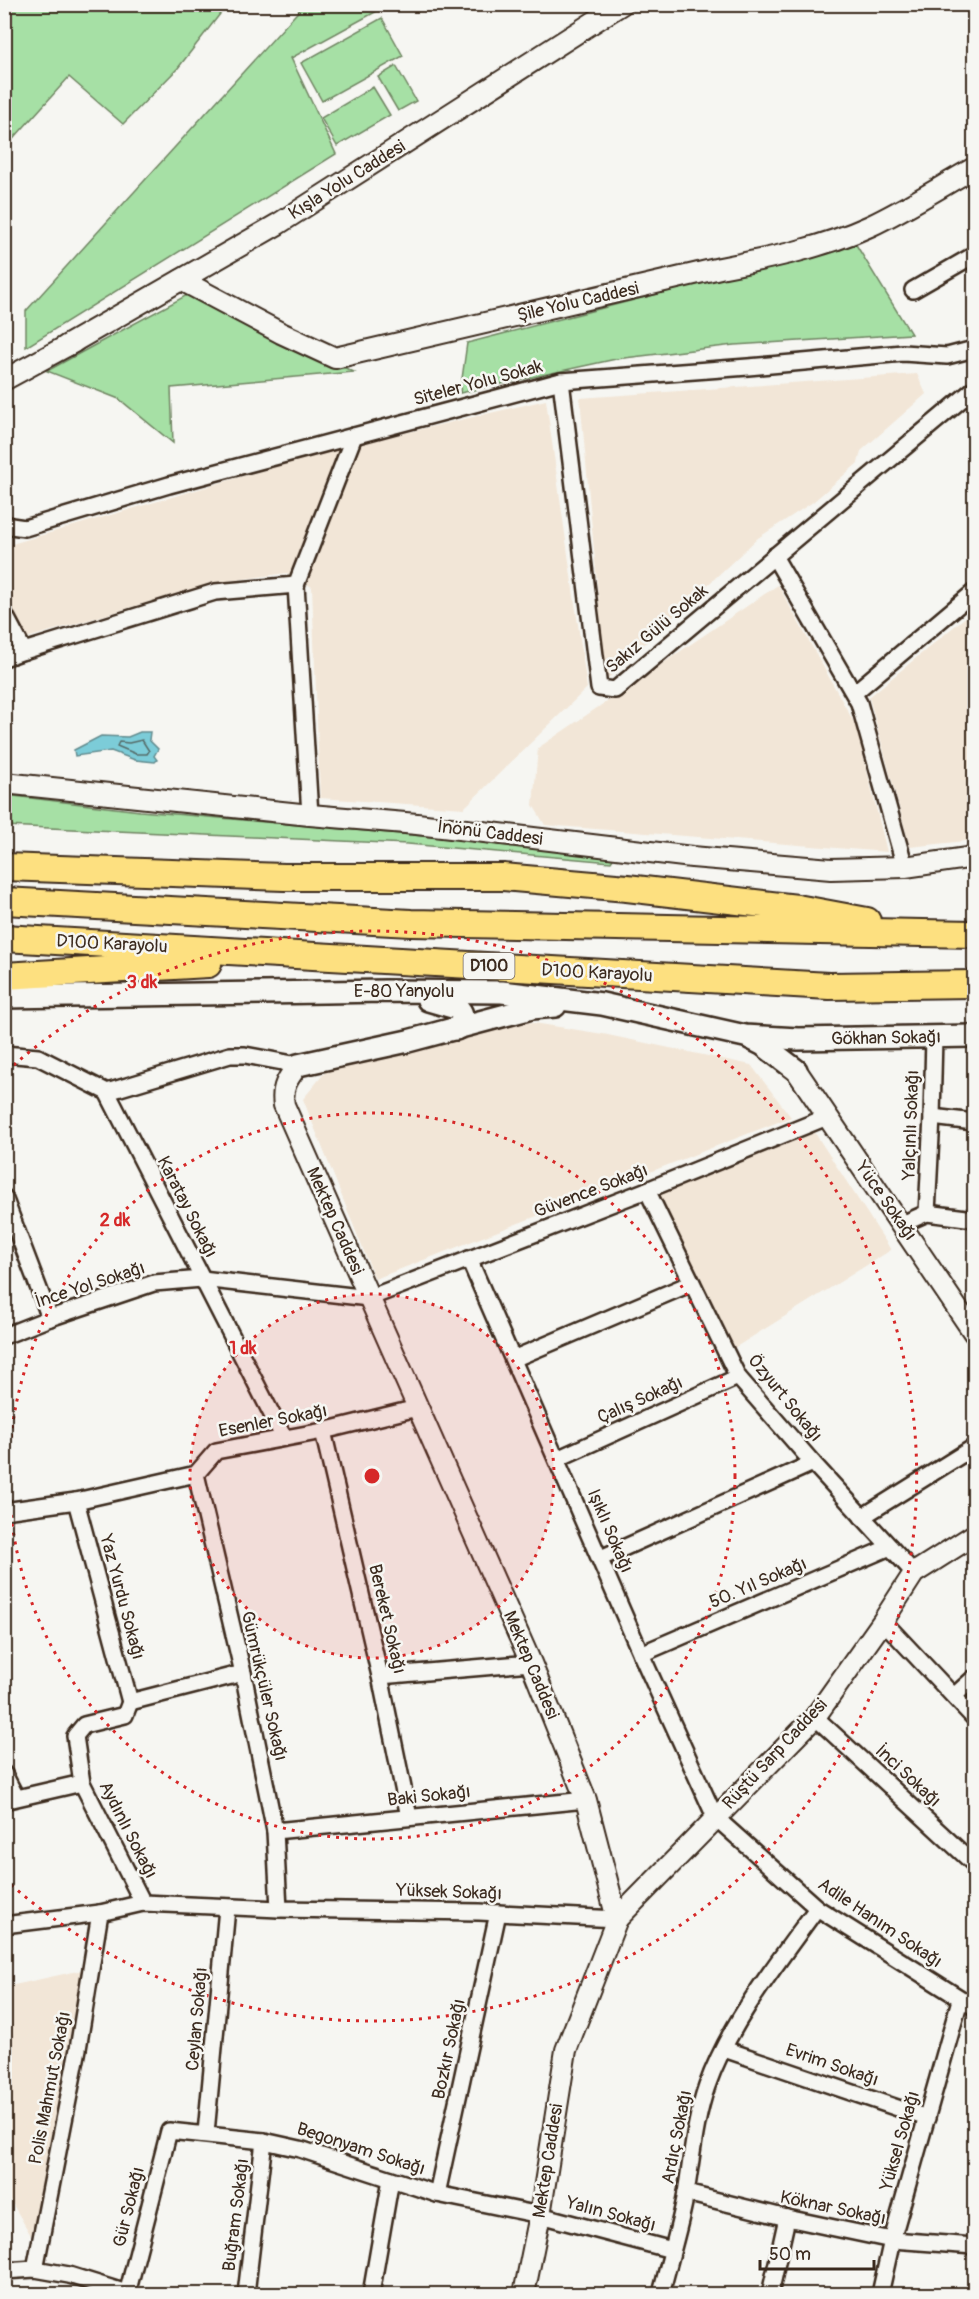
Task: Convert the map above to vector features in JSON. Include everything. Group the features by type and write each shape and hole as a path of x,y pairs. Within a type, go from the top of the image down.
{"highway":[{"path":"4,867 284,877 503,877 627,888 797,908 938,935"},
{"name":"D100 Karayolu","path":"4,901 411,923 975,934"},
{"name":"D100 Karayolu","path":"4,938 829,986 975,984"},
{"path":"4,976 325,957"}],"main road":[{"name":"E-80 Yanyolu","path":"4,997 386,991 502,992 590,1003 745,1036 798,1039"},
{"path":"386,991 456,1006 462,1012 463,1017 456,1029"},
{"path":"298,1065 456,1029 532,1008 590,1003"},
{"path":"745,1036 762,1044 796,1070"},
{"name":"Gökhan Sokağı","path":"798,1039 975,1036"},
{"path":"796,1070 794,1054 798,1039"}],"street":[{"name":"Kışla Yolu Caddesi","path":"4,380 278,224 622,4"},
{"name":"Şile Yolu Caddesi","path":"181,280 281,333 335,358 720,268 782,256 870,226 975,168"},
{"path":"913,290 975,255"},
{"name":"Siteler Yolu Sokak","path":"4,523 26,528 146,491 561,381 903,353 947,356 975,349"},
{"name":"Sakız Gülü Sokak","path":"561,381 599,688 615,690 975,389"},
{"path":"310,815 296,585 354,436"},
{"path":"774,556 859,703 905,867"},
{"path":"4,658 215,592 296,585"},
{"path":"854,693 975,592"},
{"path":"4,613 24,651"},
{"name":"İnönü Caddesi","path":"4,783 417,824 692,857 831,869 905,867 975,857"},
{"name":"Yalçınlı Sokağı","path":"927,1214 934,1037"},
{"path":"4,1054 38,1057 107,1092 230,1055 245,1055 298,1065"},
{"name":"Mektep Caddesi","path":"298,1065 284,1087 284,1105 531,1663 586,1800 617,1919 566,2050 540,2215 524,2295"},
{"name":"Yüce Sokağı","path":"796,1070 975,1333"},
{"name":"Karatay Sokağı","path":"107,1092 284,1438"},
{"name":"Güvence Sokağı","path":"369,1298 646,1190 826,1116"},
{"path":"932,1117 975,1122"},
{"name":"Özyurt Sokağı","path":"646,1190 738,1377 914,1573"},
{"path":"4,1197 50,1317"},
{"path":"902,1224 927,1214 975,1219"},
{"name":"Işıklı Sokağı","path":"469,1259 641,1654 715,1817"},
{"name":"İnce Yol Sokağı","path":"4,1336 50,1317 154,1283 202,1279 369,1298"},
{"path":"513,1359 692,1283"},
{"name":"Çalış Sokağı","path":"557,1459 738,1377"},
{"name":"Esenler Sokağı","path":"196,1474 216,1451 323,1431 417,1408"},
{"name":"Bereket Sokağı","path":"323,1431 380,1676 409,1817"},
{"path":"862,1517 975,1447"},
{"path":"601,1558 813,1463"},
{"path":"4,1511 76,1501 196,1474"},
{"name":"Gümrükçüler Sokağı","path":"196,1474 243,1673 275,1831 279,1909"},
{"name":"Yaz Yurdu Sokağı","path":"76,1501 130,1702"},
{"name":"Rüştü Sarp Caddesi","path":"617,1919 815,1717 914,1573 972,1543"},
{"name":"50. Yıl Sokağı","path":"641,1654 890,1547"},
{"path":"883,1621 975,1718"},
{"path":"380,1676 531,1663"},
{"path":"130,1702 243,1673"},
{"path":"954,1696 975,1678"},
{"name":"Aydınlı Sokağı","path":"130,1702 125,1714 84,1725 75,1736 82,1783 143,1904"},
{"name":"İnci Sokağı","path":"815,1717 975,1864"},
{"path":"4,1774 10,1799 82,1783"},
{"name":"Baki Sokağı","path":"275,1831 586,1800"},
{"name":"Adile Hanım Sokağı","path":"715,1817 817,1908 960,2000 975,2007"},
{"name":"Yüksek Sokağı","path":"4,1924 100,1913 143,1904 227,1908 498,1913 617,1919"},
{"name":"Ceylan Sokağı","path":"206,2133 227,1908"},
{"name":"Ardıç Sokağı","path":"661,2295 686,2193 698,2113 708,2083 724,2049 757,1991 817,1908"},
{"name":"Polis Mahmut Sokağı","path":"35,2269 78,2049 100,1913"},
{"name":"Bozkır Sokağı","path":"437,2194 498,1913"},
{"name":"Yüksel Sokağı","path":"880,2295 892,2240 960,2000"},
{"name":"Evrim Sokağı","path":"724,2049 927,2118"},
{"name":"Begonyam Sokağı","path":"169,2131 206,2133 264,2141 300,2149 437,2194 540,2215"},
{"name":"Gür Sokağı","path":"129,2294 169,2131"},
{"name":"Buğram Sokağı","path":"246,2295 264,2141"},
{"path":"371,2295 391,2180"},
{"name":"Köknar Sokağı","path":"686,2193 787,2218 892,2240 975,2246"},
{"name":"Yalın Sokağı","path":"540,2215 672,2250"},
{"path":"770,2295 787,2218"},
{"path":"4,2271 35,2269 69,2275 97,2289 129,2294"}],"shaded area":[{"path":"917,374 926,394 861,451 858,463 813,502 758,538 606,680 580,398"},
{"path":"546,400 587,688 464,808 320,798 312,587 287,573 214,583 27,638 5,594 5,546 332,450"},
{"path":"778,585 856,726 887,852 545,825 533,805 538,748"},
{"path":"974,610 974,840 910,847 869,697"},
{"path":"509,1019 603,1034 751,1065 791,1117 375,1279 303,1099 331,1065"},
{"path":"813,1130 891,1250 731,1350 652,1191"},
{"path":"82,1970 33,2239 5,2191 5,1987"}],"green space":[{"path":"5,4 227,5 178,68 123,124 69,77 5,148"},
{"path":"304,5 388,5 291,58 336,154 26,347 26,311"},
{"path":"382,18 403,56 322,101 301,63"},
{"path":"396,66 416,101 398,111 378,77"},
{"path":"373,87 390,115 337,146 321,118"},
{"path":"855,243 911,334 734,345 616,359 460,393 467,343"},
{"path":"187,295 354,372 171,388 173,443 119,399 47,371"},
{"path":"5,795 140,811 617,853 611,862 408,844 5,826"}],"water":[{"path":"140,732 150,732 149,740 158,749 154,756 157,760 155,762 135,760 111,751 75,756 74,750 101,736 128,737"}]}
